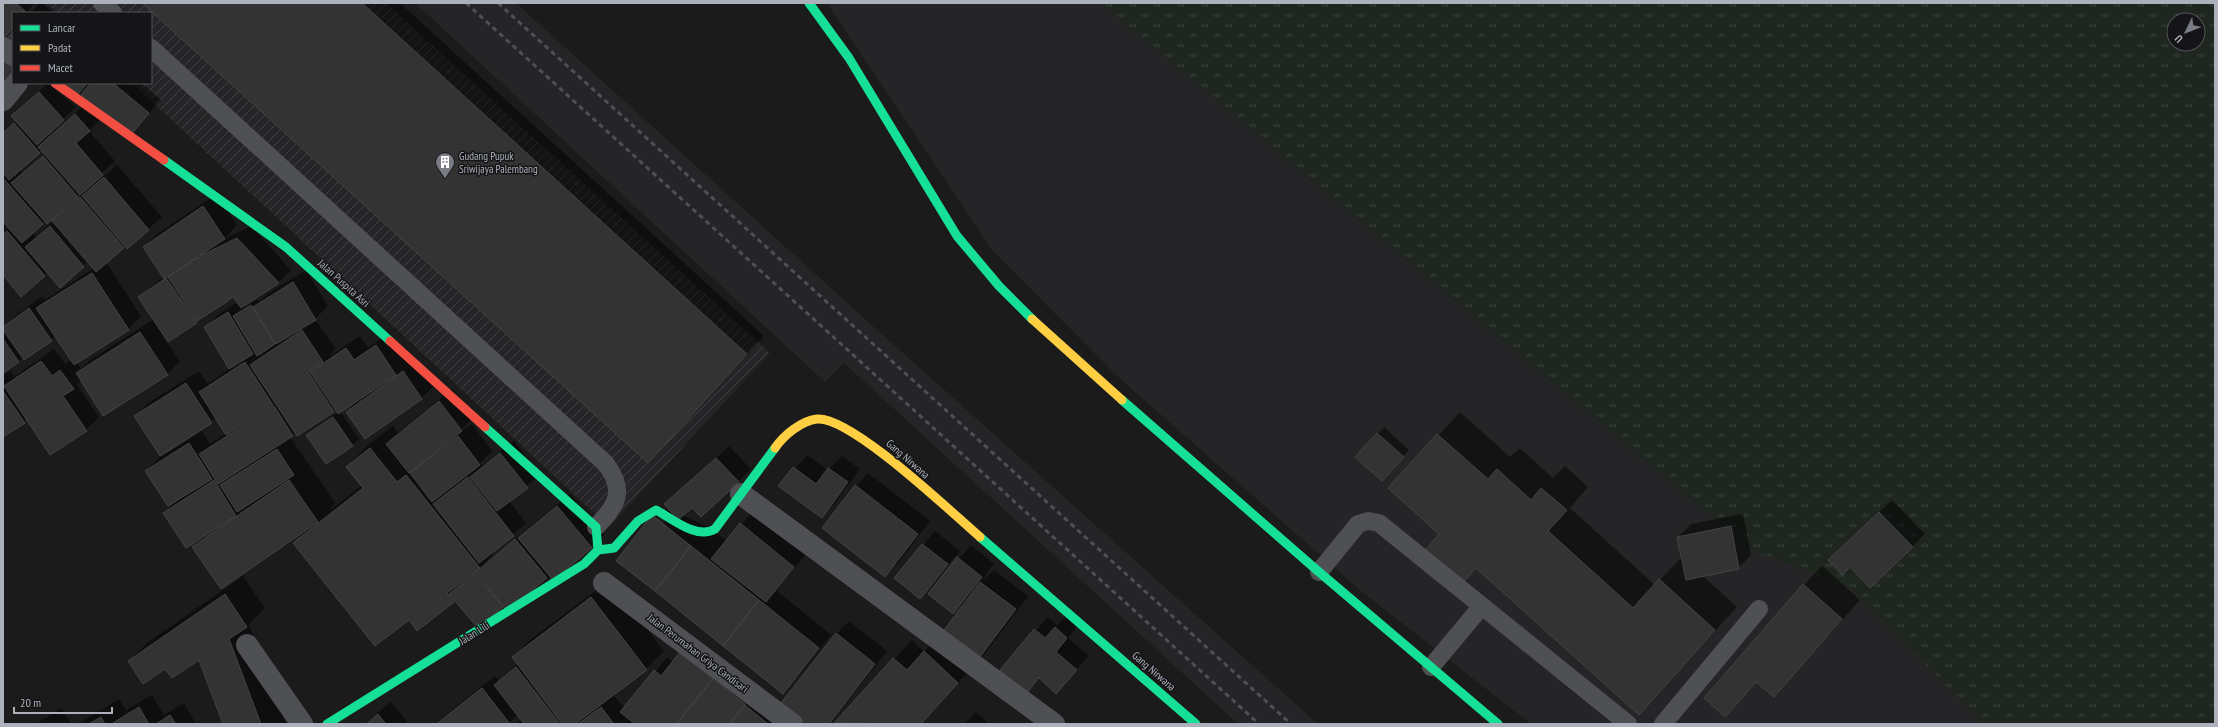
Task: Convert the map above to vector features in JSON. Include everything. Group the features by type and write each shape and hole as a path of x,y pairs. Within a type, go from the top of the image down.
{"street":[{"path":"809,3 849,58 957,236 999,286 1050,337 1319,572 1498,724"},
{"path":"3,48 12,54"},
{"path":"3,100 16,84"},
{"name":"Jalan Puspita Asri","path":"56,84 286,247 596,527"},
{"name":"Gang Nirwana","path":"598,550 614,548 638,522 656,510 699,533 708,533 715,529 782,438 799,426 817,420 843,426 877,448 1196,724"},
{"path":"741,494 1054,724"},
{"path":"596,527 598,550"},
{"name":"Jalan Lili","path":"327,724 584,564 598,550"},
{"name":"Jalan Perumahan Griya Candisari","path":"604,582 792,724"},
{"path":"247,645 302,724"}],"lane":[{"path":"102,3 112,12"},
{"path":"152,49 606,464 614,474 617,486 617,498 613,509 596,527"},
{"path":"1319,572 1358,524 1368,521 1379,523 1481,607 1628,724"},
{"path":"1431,667 1481,607"},
{"path":"1663,724 1759,609"}],"shaded area":[{"name":"Gudang Pupuk Sriwijaya Palembang","path":"46,3 386,3 770,353 609,527 133,84 152,84 152,12 56,12"},
{"path":"415,3 516,3 875,328 1318,724 1238,724 844,363 825,382"},
{"path":"827,3 2215,3 2215,724 1531,724 1361,591 1117,376 992,250"}],"green space":[{"path":"1100,3 2215,3 2215,724 1983,724 1852,589 1750,549"}],"building":[{"path":"3,3 16,3 26,12 12,12 12,28 3,40"},
{"name":"Gudang Pupuk Sriwijaya Palembang","path":"142,3 362,3 747,354 648,463"},
{"path":"12,32 12,47 5,41"},
{"path":"3,59 12,65 12,80 3,93"},
{"path":"66,84 86,84 78,94"},
{"path":"90,84 114,84 149,113 130,136 81,95"},
{"path":"39,92 64,120 37,145 11,116"},
{"path":"75,114 90,131 76,143 103,175 80,195 38,147"},
{"path":"14,123 40,153 9,180 3,173 3,133"},
{"path":"43,156 78,197 47,224 11,183"},
{"path":"104,177 149,230 127,249 82,196"},
{"path":"3,178 43,224 22,243 3,222"},
{"path":"80,197 124,248 96,272 52,221"},
{"path":"203,206 225,239 164,279 143,247"},
{"path":"50,226 84,267 60,288 25,247"},
{"path":"7,231 45,276 21,297 4,276 3,278 3,235"},
{"path":"237,238 279,283 241,308 233,297 229,300 200,256"},
{"path":"199,257 228,301 197,321 168,277"},
{"path":"92,273 129,330 74,365 36,308"},
{"path":"166,278 197,323 168,342 138,297"},
{"path":"293,282 316,320 276,344 253,307"},
{"path":"251,305 275,344 257,356 233,316"},
{"path":"29,308 52,341 24,360 3,330 3,327"},
{"path":"228,312 253,354 229,369 204,327"},
{"path":"302,330 323,362 308,372 334,412 297,436 250,365"},
{"path":"140,332 168,375 103,416 76,373"},
{"path":"3,339 19,362 3,373"},
{"path":"376,345 396,375 338,414 310,372 346,348 354,360"},
{"path":"41,361 52,376 60,370 74,389 63,396 87,431 50,455 4,386"},
{"path":"245,362 273,405 226,435 199,392"},
{"path":"403,371 422,399 365,439 346,412"},
{"path":"186,383 212,423 160,456 134,416"},
{"path":"3,391 25,423 3,437"},
{"path":"439,401 462,431 409,473 386,444"},
{"path":"274,406 293,436 218,484 199,454"},
{"path":"333,417 353,446 326,464 306,435"},
{"path":"1377,433 1404,457 1382,481 1355,457"},
{"path":"1437,434 1488,479 1497,469 1531,500 1541,488 1567,510 1548,531 1633,608 1659,579 1715,630 1639,715 1476,568 1462,584 1425,551 1439,534 1388,488"},
{"path":"458,436 480,465 432,502 410,473"},
{"path":"189,443 212,479 168,506 145,471"},
{"path":"370,448 397,482 406,475 480,568 447,593 454,602 417,631 409,620 375,646 293,543 363,488 346,467"},
{"path":"277,449 294,475 237,512 220,485"},
{"path":"500,453 528,488 497,511 470,477"},
{"path":"716,458 739,482 701,517 692,508 678,520 664,504"},
{"path":"793,467 816,484 828,468 848,482 822,518 778,486"},
{"path":"468,477 514,536 479,563 433,504"},
{"path":"214,480 236,516 186,548 163,513"},
{"path":"289,480 318,522 221,589 192,547"},
{"path":"855,485 918,534 885,577 822,528"},
{"path":"557,506 592,548 553,580 518,538"},
{"path":"1879,512 1913,547 1870,588 1850,567 1842,575 1828,560"},
{"path":"652,515 691,546 655,591 616,561"},
{"path":"740,523 794,567 766,602 711,559"},
{"path":"1731,526 1739,569 1686,580 1677,537"},
{"path":"515,539 547,578 507,611 476,572"},
{"path":"922,544 948,564 920,599 894,578"},
{"path":"691,546 759,600 723,646 655,591"},
{"path":"957,557 982,577 953,614 928,594"},
{"path":"475,573 503,607 478,628 449,594"},
{"path":"980,582 1016,609 974,665 938,638"},
{"path":"1803,584 1842,619 1774,697 1756,682 1725,717 1704,698"},
{"path":"225,594 247,627 229,639 261,724 223,724 199,660 172,678 165,669 143,684 128,661"},
{"path":"591,597 647,670 575,724 562,724 512,657"},
{"path":"759,600 819,648 783,694 723,646"},
{"path":"1055,627 1067,638 1056,652 1077,670 1056,694 1039,678 1027,693 1000,670 1034,629 1045,638"},
{"path":"836,633 875,664 829,724 807,724 781,703"},
{"path":"924,651 958,683 921,724 834,723 893,658 907,670"},
{"path":"680,652 713,678 676,724 635,724 620,712 654,670 661,676"},
{"path":"516,667 560,724 524,724 494,685"},
{"path":"713,679 745,704 729,724 677,724"},
{"path":"482,688 510,724 436,724"},
{"path":"745,705 768,724 730,724"},
{"path":"139,707 149,724 113,724 113,723"},
{"path":"601,707 614,724 578,724"},
{"path":"378,714 386,724 366,724"},
{"path":"170,715 176,724 156,724"},
{"path":"101,717 105,724 89,724"}],"railway":[{"path":"466,3 1259,724"},
{"path":"498,3 1291,724"}],"traffic: fast":[{"path":"809,3 849,58 957,236 999,286 1032,319"},
{"path":"164,160 286,247 390,341"},
{"path":"1122,400 1319,572 1498,724"},
{"path":"327,724 584,564 598,550 596,527 485,427"},
{"path":"598,550 614,548 638,521 656,510 677,523 693,530 708,532 715,529 775,448"},
{"path":"980,537 1196,724"}],"traffic: slow":[{"path":"1032,319 1122,400"},
{"path":"775,448 793,429 811,420 817,419 833,422 876,448 925,488 980,537"}],"traffic: jam":[{"path":"56,84 164,160"},
{"path":"390,341 485,427"}],"place":[{"name":"Gudang Pupuk Sriwijaya Palembang","path":"445,179"}]}
